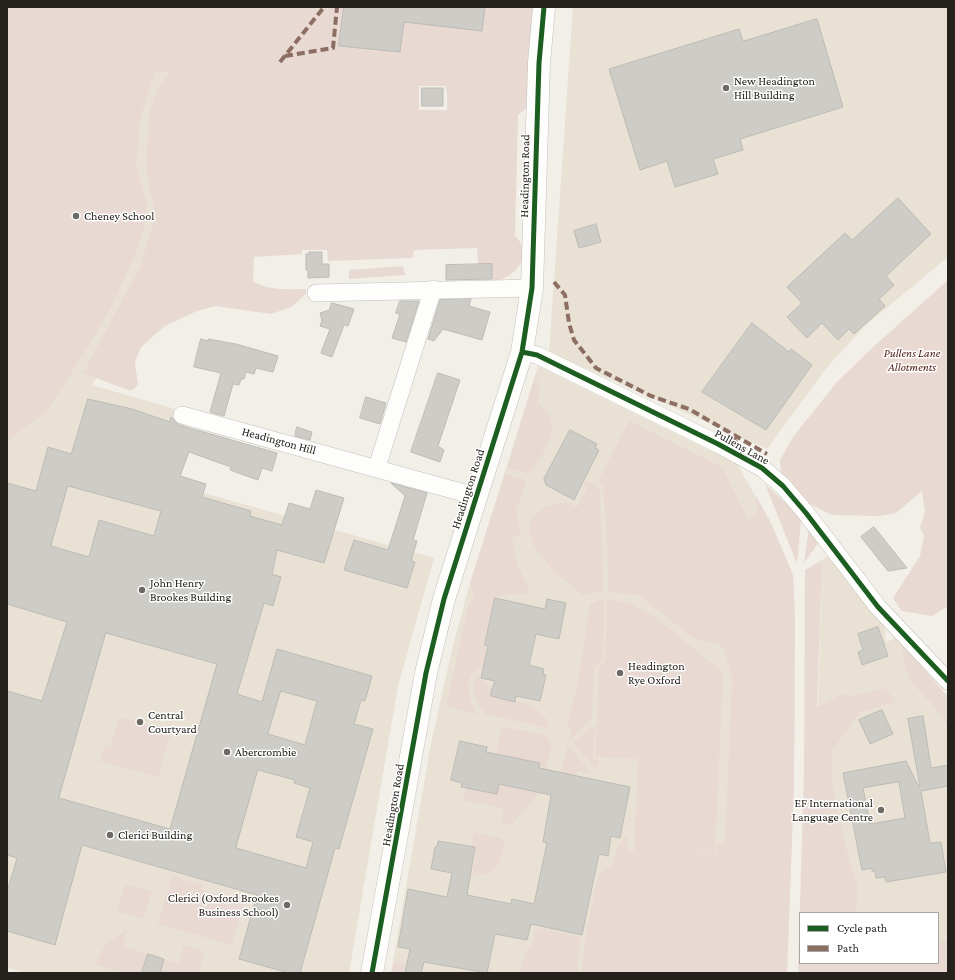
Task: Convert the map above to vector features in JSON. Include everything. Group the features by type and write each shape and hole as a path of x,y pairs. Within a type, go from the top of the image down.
{"main road":[{"name":"Headington Road","path":"372,973 391,877 426,673 444,599 522,352 532,288 539,63 544,7"}],"street":[{"path":"316,292 532,288"},
{"path":"377,467 433,289"},
{"name":"Pullens Lane","path":"522,352 537,355 739,455 762,468 783,486 806,513 878,607 948,680"},
{"name":"Headington Hill","path":"182,415 377,467 476,496"}],"shaded area":[{"path":"7,7 535,7 529,82 158,88 155,289 92,385 189,413 169,483 434,558 398,686 349,973 25,973 7,968"},
{"path":"573,7 948,7 948,257 865,326 828,366 767,449 549,352"},
{"name":"Headington Rye Oxford","path":"538,366 737,464 771,523 793,575 795,619 794,785 787,973 391,973 431,743 453,645 470,583"},
{"name":"EF International Language Centre","path":"827,556 878,615 885,629 886,642 896,638 948,697 948,973 811,973 939,964 939,912 812,912 822,560"}],"green space":[{"path":"7,7 535,7 528,107 518,115 515,236 521,243 523,258 515,271 500,280 492,281 492,264 478,265 477,248 414,250 413,257 411,258 328,261 327,250 302,250 302,254 254,257 253,281 271,288 306,289 306,294 291,307 271,314 216,306 197,311 165,326 141,347 135,362 138,385 131,391 83,373 140,268 156,213 154,210 146,169 149,114 159,86 170,72 155,72 141,115 136,164 147,206 144,226 136,253 110,309 47,411 7,441","holes":["419,86 445,86 447,93 447,110 419,110"]},
{"path":"403,266 405,275 349,279 349,270"},
{"name":"Pullens Lane Allotments","path":"948,280 948,606 932,616 902,611 893,598 920,556 924,536 920,527 925,512 922,491 896,513 879,516 832,515 804,501 781,475 780,460 793,437 837,382 871,349"},
{"path":"535,377 540,388 538,403 548,414 552,430 548,446 529,474 507,468"},
{"path":"629,421 717,464 723,469 749,521 757,514 756,496 771,523 793,575 795,619 794,785 787,973 581,973 585,938 598,875 613,864 617,847 628,835 627,851 716,855 717,844 725,844 732,677 722,646 692,637 639,595 608,592 608,557 603,486 600,485 600,477"},
{"path":"505,474 527,481 516,509 520,535 512,537 517,564 530,592 496,597 485,645 488,646 482,669 476,669 469,680 468,686 472,703 478,715 446,706 469,603 475,600 470,583"},
{"path":"586,481 600,488 603,591 583,595 564,580 542,557 534,545 530,532 531,521 546,507 566,502 577,507 587,488 583,486"},
{"path":"765,484 787,504 801,520 797,564"},
{"path":"809,527 819,542 804,563"},
{"path":"822,560 817,707 842,694 851,696 885,688 896,703 887,704 859,713 832,751 832,782 838,813 849,859 858,884 856,912 800,912 804,770 805,570"},
{"path":"604,598 603,659 594,669 592,718 569,740 572,728 567,726 577,686 590,604"},
{"path":"607,599 629,603 655,617 724,673 715,854 634,851 638,759 595,757 599,670 597,670 603,663 605,663"},
{"path":"902,644 948,697 948,726 935,707 911,682 904,663"},
{"path":"478,674 493,691 492,696 533,707 545,718 550,726 549,728 485,714 477,700 474,690 475,679"},
{"path":"119,717 171,732 158,777 100,761 105,746 110,748"},
{"path":"595,725 593,760 598,760 597,770 573,743"},
{"path":"503,727 546,735 552,745 544,775 537,774 540,763 496,754 500,731"},
{"path":"568,745 593,775 576,771 576,776 561,773"},
{"path":"481,776 542,781 538,794 512,825 501,823 504,809 479,802 476,804 463,800 468,784"},
{"path":"473,832 501,838 505,843 499,863 496,868 487,874 473,875 475,848 472,847"},
{"path":"172,876 202,885 201,890 244,902 232,945 158,924"},
{"path":"125,884 152,892 143,919 117,911"},
{"path":"540,928 581,937 577,973 520,973 525,952 531,948 535,931"},
{"path":"128,929 123,946 148,954 142,973 124,973 96,964 105,946 116,936"},
{"path":"799,939 799,964 939,964 939,941 948,942 948,973 798,973"},
{"path":"184,945 205,952 199,973 160,973 164,959 178,964"},
{"path":"394,962 407,964 405,973 391,973"}],"building":[{"path":"344,7 485,7 482,31 404,22 400,52 339,46"},
{"name":"New Headington Hill Building","path":"817,19 843,107 740,139 743,150 713,159 718,174 675,187 667,161 640,170 609,69 739,29 743,41"},
{"path":"422,88 443,88 443,106 422,106"},
{"path":"898,198 931,234 886,276 894,285 879,299 885,306 854,334 849,329 838,340 822,323 807,338 787,317 802,303 787,287 845,233 852,240"},
{"path":"596,224 601,242 579,248 574,231"},
{"path":"309,252 322,252 322,264 329,264 329,277 308,278 308,270 306,270 306,254 309,254"},
{"path":"492,264 492,279 446,280 446,265"},
{"path":"471,299 469,306 490,312 482,340 443,329 434,341 428,339 440,300"},
{"path":"400,301 419,301 406,342 392,338 400,314 396,313"},
{"path":"332,303 354,309 348,326 344,325 332,357 321,353 330,329 320,326 322,320 320,313 329,310"},
{"path":"752,323 789,352 791,349 812,365 766,430 702,392"},
{"path":"201,339 236,344 278,356 273,372 256,368 254,374 246,372 244,379 241,379 239,385 233,384 224,416 210,412 221,373 194,367"},
{"path":"438,373 460,380 438,446 444,450 440,462 411,452"},
{"path":"366,397 386,403 380,424 360,418"},
{"path":"88,399 132,409 170,422 171,417 179,425 277,453 272,471 262,468 258,480 230,470 231,467 189,452 180,476 206,484 202,497 251,511 250,516 282,525 289,503 310,509 316,490 344,498 324,563 277,550 272,574 281,577 273,606 264,603 237,694 262,702 277,649 372,676 365,701 361,700 354,724 373,729 339,849 335,848 300,973 289,973 239,959 257,895 82,845 55,945 7,931 7,892 17,858 7,855 7,691 42,701 67,622 7,604 7,483 36,491 48,447 71,454","holes":["68,486 161,511 154,536 99,520 89,557 51,546","106,633 217,664 170,829 59,798","281,691 317,701 305,745 268,734","258,770 295,780 294,783 310,788 296,837 313,842 306,868 236,848"]},
{"path":"297,427 312,432 310,440 295,436"},
{"path":"570,430 597,444 595,448 599,450 574,500 546,485 544,479"},
{"path":"391,483 427,493 413,540 417,541 411,561 415,562 407,588 344,570 354,540 388,550 405,496"},
{"path":"874,527 907,568 888,571 861,537"},
{"path":"495,598 545,609 547,599 566,603 559,639 536,634 529,665 544,669 543,674 546,675 540,701 516,696 515,702 491,696 491,691 495,681 481,678 488,646 485,645"},
{"path":"878,627 888,656 862,665 858,652 863,650 858,634"},
{"path":"882,710 893,734 870,744 859,720"},
{"path":"923,716 931,768 948,765 948,786 921,791 930,843 941,842 946,872 886,882 885,877 876,878 875,871 872,871 872,868 862,870 843,773 906,761 920,787 908,719","holes":["899,782 905,818 870,824 863,788"]},
{"path":"460,741 487,747 486,752 540,763 539,768 630,787 620,838 611,836 608,856 599,854 582,935 531,924 527,940 495,934 487,973 424,962 421,973 405,973 410,949 398,947 408,889 447,897 452,873 431,869 435,847 437,847 438,841 475,847 467,895 511,904 512,899 534,904 547,843 543,842 551,795 499,784 497,794 461,787 462,783 451,780"},
{"path":"148,954 164,959 160,973 142,973"}],"marked path":[{"path":"280,62 324,7"},
{"path":"285,56 333,48 337,7"},
{"path":"554,282 565,295 569,323 574,340 596,368 651,396 689,409 767,454"},
{"path":"732,436 745,456"}],"cycle path":[{"path":"372,973 426,673 444,599 522,352 532,288 539,63 544,7"},
{"path":"522,352 537,355 718,444 762,468 783,486 806,513 878,607 948,681"}],"place":[{"name":"New Headington Hill Building","path":"726,88"},
{"name":"Cheney School","path":"76,216"},
{"name":"John Henry Brookes Building","path":"142,590"},
{"name":"Headington Rye Oxford","path":"620,673"},
{"name":"Central Courtyard","path":"140,722"},
{"name":"Abercrombie","path":"227,752"},
{"name":"EF International Language Centre","path":"881,810"},
{"name":"Clerici Building","path":"110,835"},
{"name":"Clerici (Oxford Brookes Business School)","path":"287,905"}]}
